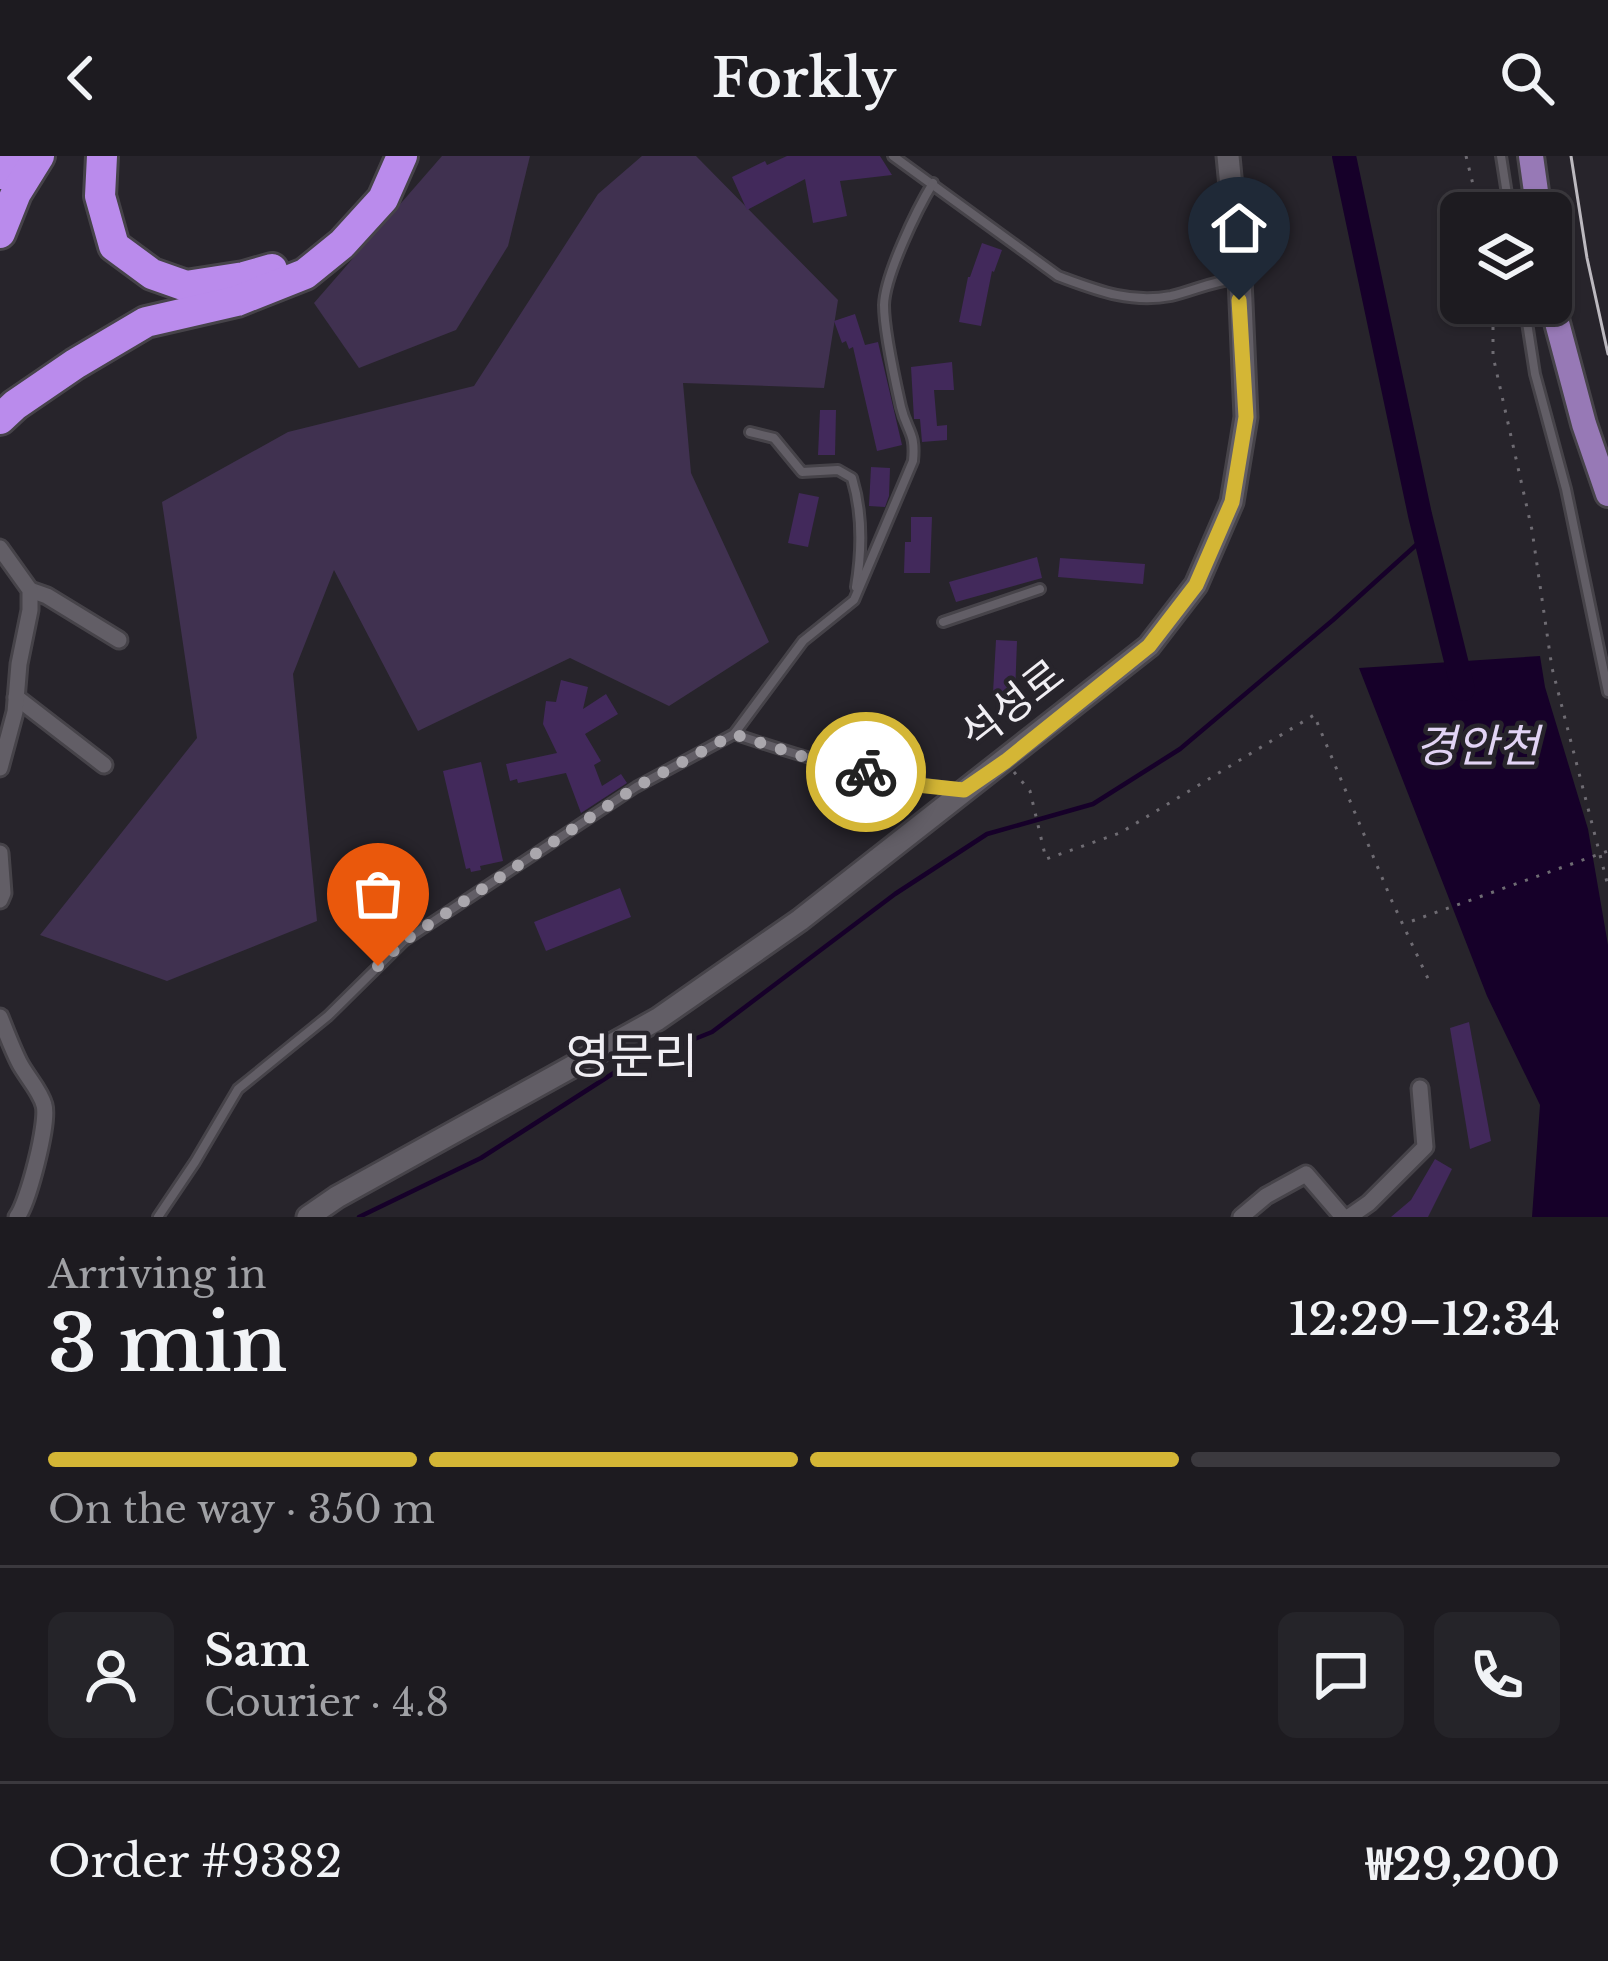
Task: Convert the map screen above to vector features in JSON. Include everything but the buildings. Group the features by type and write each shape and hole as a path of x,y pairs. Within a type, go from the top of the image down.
{"highway":[{"path":"0,174 10,156"},
{"path":"0,233 16,193 39,156"},
{"path":"102,156 100,196 114,245 152,274 186,286 244,278 306,260 368,196 385,156"},
{"path":"0,419 75,364 146,322 237,301 305,274 342,244 383,200 402,156"}],"main road":[{"path":"1531,156 1536,192"},
{"path":"1557,324 1608,494"}],"street":[{"name":"석성로","path":"308,1217 658,1019 800,920 1149,646 1196,585 1232,502 1246,417 1228,156"},
{"path":"0,548 30,590 119,640"},
{"path":"0,768 15,712 30,590"},
{"path":"16,697 104,765"},
{"path":"0,853 4,893 0,900"},
{"path":"0,1018 44,1105 29,1187 17,1217"},
{"path":"1241,1217 1266,1196 1306,1174 1346,1217 1369,1203 1425,1147 1420,1088"}],"lane":[{"path":"893,156 1058,276 1127,299 1170,296 1240,279"},
{"path":"1502,156 1507,192"},
{"path":"158,1217 238,1089 328,1016 404,941 636,787 734,734 803,641 854,600 913,461 915,441 902,411 884,308 886,286 933,184"},
{"path":"1527,324 1608,692"},
{"path":"750,432 774,438 802,472 838,470 852,478 861,530 854,600"},
{"path":"943,622 1040,590"},
{"path":"734,734 917,785 964,790"}],"path":[{"path":"1466,156 1475,192"},
{"path":"1493,324 1493,356 1532,530 1552,668 1608,886"},
{"path":"1006,761 1030,791 1046,859 1120,833 1313,715 1430,983"},
{"path":"1403,925 1608,850"}],"shaded area":[{"path":"442,156 530,156 508,246 456,330 359,368 314,303"},
{"path":"642,156 696,156 838,300 824,388 683,383 691,473 769,642 669,706 570,658 418,731 334,570 293,674 317,921 167,981 40,935 197,738 162,502 288,432 474,386 598,194"}],"water":[{"name":"경안천","path":"1540,656 1588,829 1608,945 1608,1217 1532,1217 1540,1105 1487,996 1359,668"}],"waterway":[{"name":"경안천","path":"1344,156 1420,515 1463,689"},
{"path":"359,1217 481,1158 620,1069 712,1032 895,894 987,834 1093,804 1180,749 1425,537"}],"tram line":[{"path":"1571,156 1608,354"}],"way so far":[{"path":"378,966 404,941 636,787 734,734 866,772"}],"district":[{"name":"영문리","path":"632,1056"}],"route":[{"path":"866,772 964,790 1149,646 1196,585 1232,502 1246,417 1239,300"}]}
